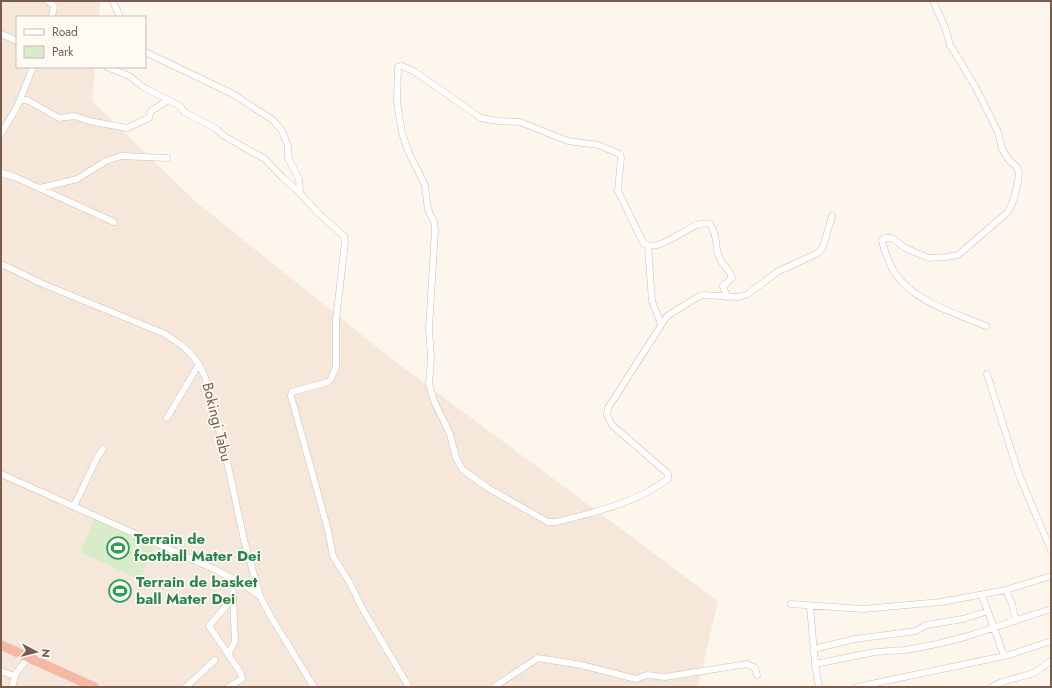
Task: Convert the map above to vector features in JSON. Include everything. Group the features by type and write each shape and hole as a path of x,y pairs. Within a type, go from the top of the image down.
{"highway":[{"path":"1,645 29,657 80,684 94,687"}],"street":[{"path":"48,1 54,6 52,16"},
{"path":"113,1 120,16"},
{"path":"933,1 945,27 950,45 975,86 998,132 1002,149 1019,172 1018,181 1014,199 1008,212 958,255 946,258 929,258 905,248 892,238 884,238 882,241 893,270 909,287 937,305 986,326"},
{"path":"1,34 16,41"},
{"path":"146,52 231,94 273,120 282,131 288,147 288,158 298,179 300,193"},
{"path":"727,297 723,286 732,278 729,269 719,258 716,235 710,224 704,223 675,236 667,242 648,246 644,244 618,191 621,158 620,154 598,146 568,141 520,122 498,121 481,118 413,71 402,66 398,67 397,102 402,134 425,185 428,210 434,221 435,230 429,328 431,358 430,390 438,411 450,434 456,458 463,470 488,488 517,502 535,515 552,522 614,507 657,487 668,479 668,474 612,425 607,415 608,408 667,316 698,296 727,297 739,297 748,294 777,272 818,253 823,247 832,216"},
{"path":"1,134 20,100 33,68"},
{"path":"109,68 129,76 143,87 156,92 181,107 184,112 215,128 265,159 282,178 300,193 318,213 344,236 345,242 336,320 336,367 333,376 328,382 292,392 291,396 328,530 333,556 409,687"},
{"path":"20,100 27,100 58,117 75,116 89,121 128,128 149,118 152,111 168,100"},
{"path":"40,188 76,179 106,161 119,157 167,158"},
{"path":"1,174 40,188 114,222"},
{"path":"648,246 652,301 661,324"},
{"name":"Bokingi Tabu","path":"1,264 56,290 163,333 180,343 199,364 205,377 244,540 260,596 271,617 314,687"},
{"path":"167,418 199,364"},
{"path":"987,374 1019,475 1051,550"},
{"path":"74,506 98,456 104,449"},
{"path":"1,474 232,578 260,596"},
{"path":"792,604 863,609 941,602 1006,590 1051,576"},
{"path":"228,655 235,641 232,578"},
{"path":"1006,590 1011,600 1016,621"},
{"path":"982,595 1004,656"},
{"path":"228,687 242,677 209,626 233,598"},
{"path":"810,606 813,649 819,687"},
{"path":"815,664 875,652 905,650 936,644 995,628 1051,609"},
{"path":"813,649 855,640 916,631 926,625 963,619 988,611"},
{"path":"857,687 1004,656 1051,641"},
{"path":"11,687 14,676 29,657"},
{"path":"494,687 534,660 543,658 581,665 636,679 647,675 665,677 747,664 755,668 757,675"},
{"path":"186,687 216,660"},
{"path":"992,687 1002,682 1034,673 1051,661"},
{"path":"1,671 14,676"}],"shaded area":[{"path":"1,1 100,1 99,16 16,16 16,68 95,68 92,101 196,202 388,356 718,601 698,687 1,687"}],"green space":[{"name":"Terrain de football Mater Dei","path":"95,518 155,544 140,580 81,552"},
{"name":"Terrain de basket ball Mater Dei","path":"112,581 133,591 128,601 107,592"}],"place":[{"name":"Terrain de football Mater Dei","path":"118,548"},
{"name":"Terrain de basket ball Mater Dei","path":"120,591"}]}
